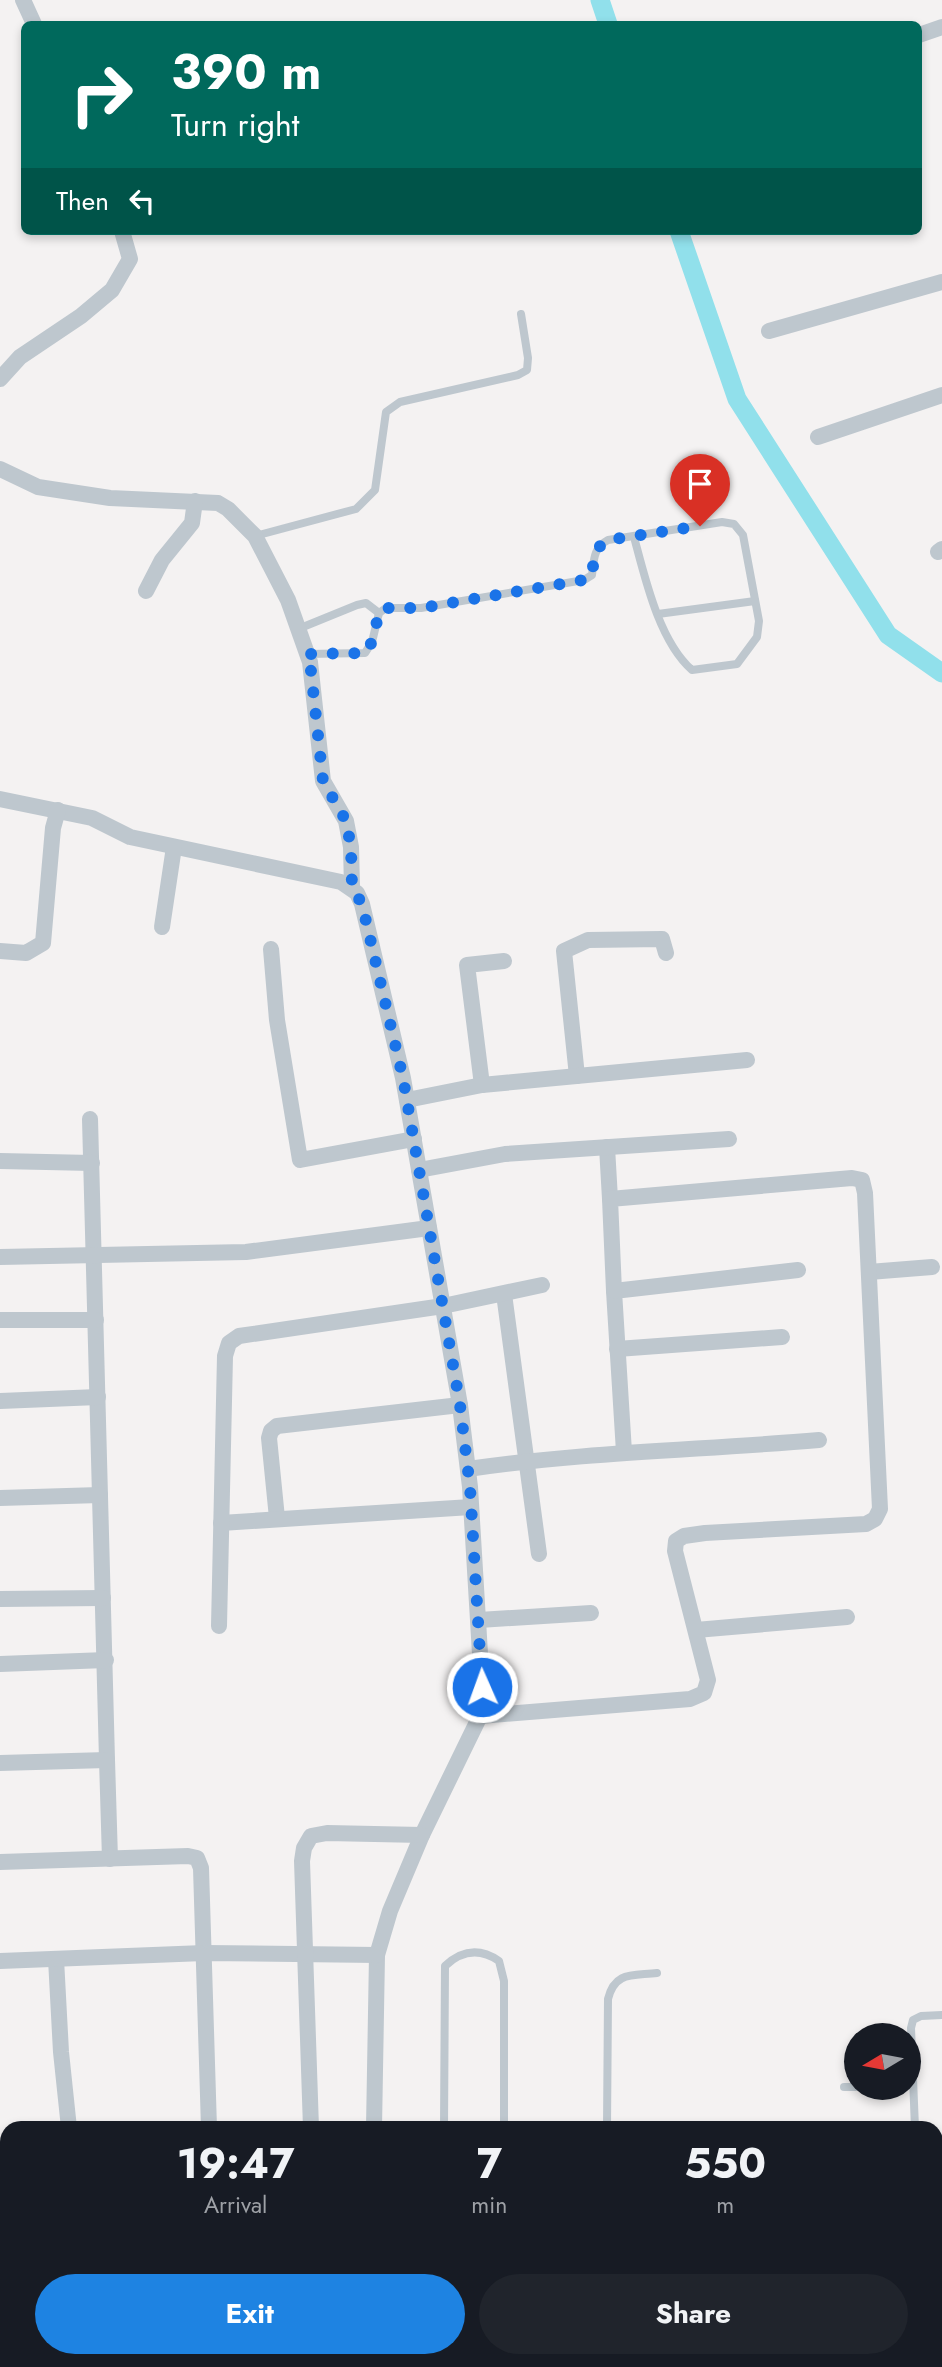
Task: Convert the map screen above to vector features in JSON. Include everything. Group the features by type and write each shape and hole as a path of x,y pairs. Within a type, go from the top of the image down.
{"street":[{"path":"23,0 33,21"},
{"path":"922,34 942,27"},
{"path":"0,379 20,357 81,316 112,290 130,258 123,235"},
{"path":"769,331 942,282"},
{"path":"818,436 942,395"},
{"path":"0,469 38,487 110,498 195,500 218,503 228,509 256,536 288,600 310,662 323,781 346,821 351,847 352,887 362,904 407,1100 460,1405 471,1507 482,1687 480,1716 422,1835 390,1911 377,1955 374,2121"},
{"path":"146,591 162,560 192,523 195,500"},
{"path":"0,799 92,818 130,837 341,882 352,887"},
{"path":"0,968 2,951 26,953 43,943 52,828 58,810"},
{"path":"162,927 174,847"},
{"path":"577,1076 564,951 588,940 662,939 666,953"},
{"path":"271,949 277,1020 300,1160 414,1139"},
{"path":"482,1085 467,965 504,961"},
{"path":"407,1100 482,1085 747,1060"},
{"path":"90,1119 110,1858"},
{"path":"419,1170 505,1154 729,1139"},
{"path":"607,1147 624,1452"},
{"path":"0,1161 92,1163"},
{"path":"480,1716 690,1699 704,1693 708,1680 676,1551 676,1541 684,1536 866,1524 875,1519 880,1509 865,1193 862,1180 852,1178 610,1199"},
{"path":"0,1257 246,1252 429,1228"},
{"path":"869,1272 932,1267"},
{"path":"614,1291 798,1270"},
{"path":"219,1626 225,1356 229,1343 239,1336 443,1307 542,1285"},
{"path":"504,1294 539,1554"},
{"path":"0,1320 96,1320"},
{"path":"617,1349 782,1338"},
{"path":"0,1401 98,1397"},
{"path":"277,1518 269,1438 271,1431 277,1426 460,1405"},
{"path":"468,1469 528,1460 624,1452 819,1440"},
{"path":"0,1498 100,1495"},
{"path":"221,1522 471,1507"},
{"path":"0,1599 103,1598"},
{"path":"479,1620 591,1613"},
{"path":"696,1630 846,1617"},
{"path":"0,1664 106,1660"},
{"path":"0,1763 107,1760"},
{"path":"311,2121 302,1861 304,1847 311,1836 327,1833 422,1835"},
{"path":"0,1862 188,1856 197,1858 201,1868 209,2121"},
{"path":"0,1961 204,1953 377,1955"},
{"path":"56,1959 68,2121"}],"lane":[{"path":"256,536 356,509 375,490 386,412 400,402 518,375 527,370 528,358 521,314"},
{"path":"307,654 365,653 372,642 379,613 386,608 421,608 584,580 592,575 594,554 600,544 608,540 722,522 734,524 743,535 759,621 757,637 737,664 692,670 681,660 650,597 634,537"},
{"path":"658,614 755,601"},
{"path":"298,629 366,603 379,613"},
{"path":"444,2121 445,1966 460,1955 482,1952 499,1961 503,1981 504,2121"},
{"path":"607,2121 610,1987 616,1979 657,1973"},
{"path":"912,2023 922,2016 942,2015"},
{"path":"913,2100 914,2121"}],"waterway":[{"path":"600,0 607,21"},
{"path":"680,235 737,399 888,635 942,673"}],"route":[{"path":"482,1687 470,1487 460,1405 403,1078 362,904 358,893 352,887 351,847 346,821 323,781 307,654 365,653 372,642 379,613 386,608 421,608 584,580 592,575 594,554 600,544 608,540 700,526"}]}
